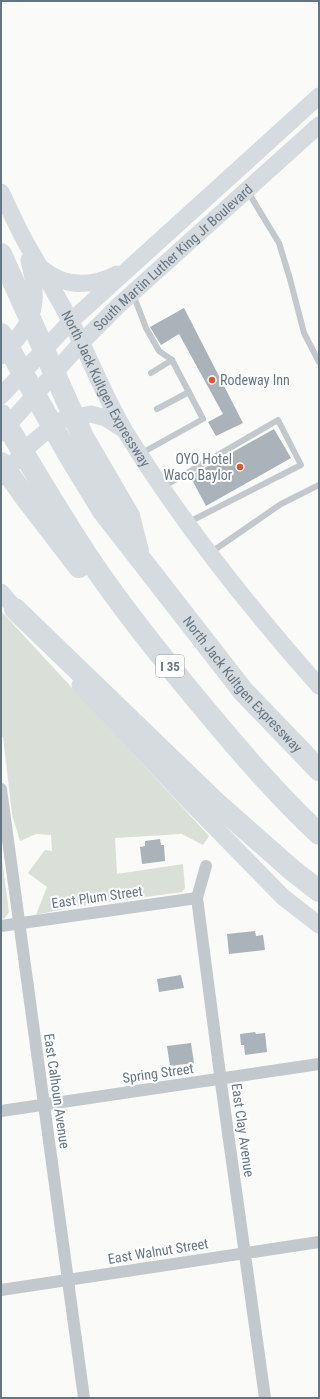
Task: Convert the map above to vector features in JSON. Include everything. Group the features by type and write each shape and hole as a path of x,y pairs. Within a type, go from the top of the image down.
{"highway":[{"path":"1,254 75,444"},
{"path":"1,334 75,444"},
{"name":"I 35","path":"1,415 61,515 95,568 130,615 219,726 294,811 319,834"},
{"name":"North Jack Kultgen Expressway","path":"75,444 110,485 129,516 141,561 243,690 319,770"},
{"path":"1,463 77,565 130,628 219,726"},
{"path":"5,596 215,802 292,870 319,891"}],"main road":[{"name":"South Martin Luther King Jr Boulevard","path":"1,396 70,321 319,96"},
{"name":"South Martin Luther King Jr Boulevard","path":"1,433 81,343 133,293 319,125"},
{"name":"North Jack Kultgen Expressway","path":"1,192 24,240 70,321 114,412 140,454 162,488 210,553 288,652 319,686"},
{"path":"1,356 17,340 25,329 32,315 34,302 34,279 24,240"},
{"path":"40,267 58,279 85,284 109,278 128,268"},
{"path":"1,477 31,444 50,428 64,419 92,414 106,418 125,430"},
{"path":"5,596 71,675 187,799 283,897 319,925"}],"street":[{"name":"East Calhoun Avenue","path":"1,789 84,1398"},
{"name":"East Clay Avenue","path":"206,866 197,898 220,1080 265,1398"},
{"name":"East Plum Street","path":"1,926 197,898"},
{"name":"Spring Street","path":"1,1111 220,1080 319,1064"},
{"name":"East Walnut Street","path":"1,1290 319,1242"}],"lane":[{"path":"247,190 279,243 304,333 319,362"},
{"path":"133,293 146,328 159,351 172,360 203,418 140,454"},
{"path":"151,373 172,360"},
{"path":"157,409 189,392"},
{"path":"162,488 278,420 301,464 187,522"},
{"path":"210,553 281,504 319,485"}],"shaded area":[{"path":"1,611 209,836 203,845 182,834 115,838 117,874 183,864 185,888 182,892 73,907 36,915 47,887 28,873 45,850 52,851 51,835 36,834 20,841 12,814 3,737 1,736"},
{"path":"1,852 9,912 5,918 1,919"}],"building":[{"name":"Rodeway Inn","path":"184,308 243,423 216,436 208,422 223,414 179,334 161,345 150,327"},
{"name":"OYO Hotel Waco Baylor","path":"274,429 291,458 206,506 190,476"},
{"path":"160,839 161,845 164,845 165,861 142,864 140,847 145,846 145,841"},
{"path":"255,931 256,936 263,935 265,950 229,954 227,934"},
{"path":"181,975 184,988 159,992 157,979"},
{"path":"255,1032 256,1034 265,1033 267,1052 245,1055 244,1045 241,1045 240,1034"},
{"path":"191,1043 194,1063 170,1066 167,1046"}],"place":[{"name":"Rodeway Inn","path":"212,380"},
{"name":"OYO Hotel Waco Baylor","path":"240,467"}]}
